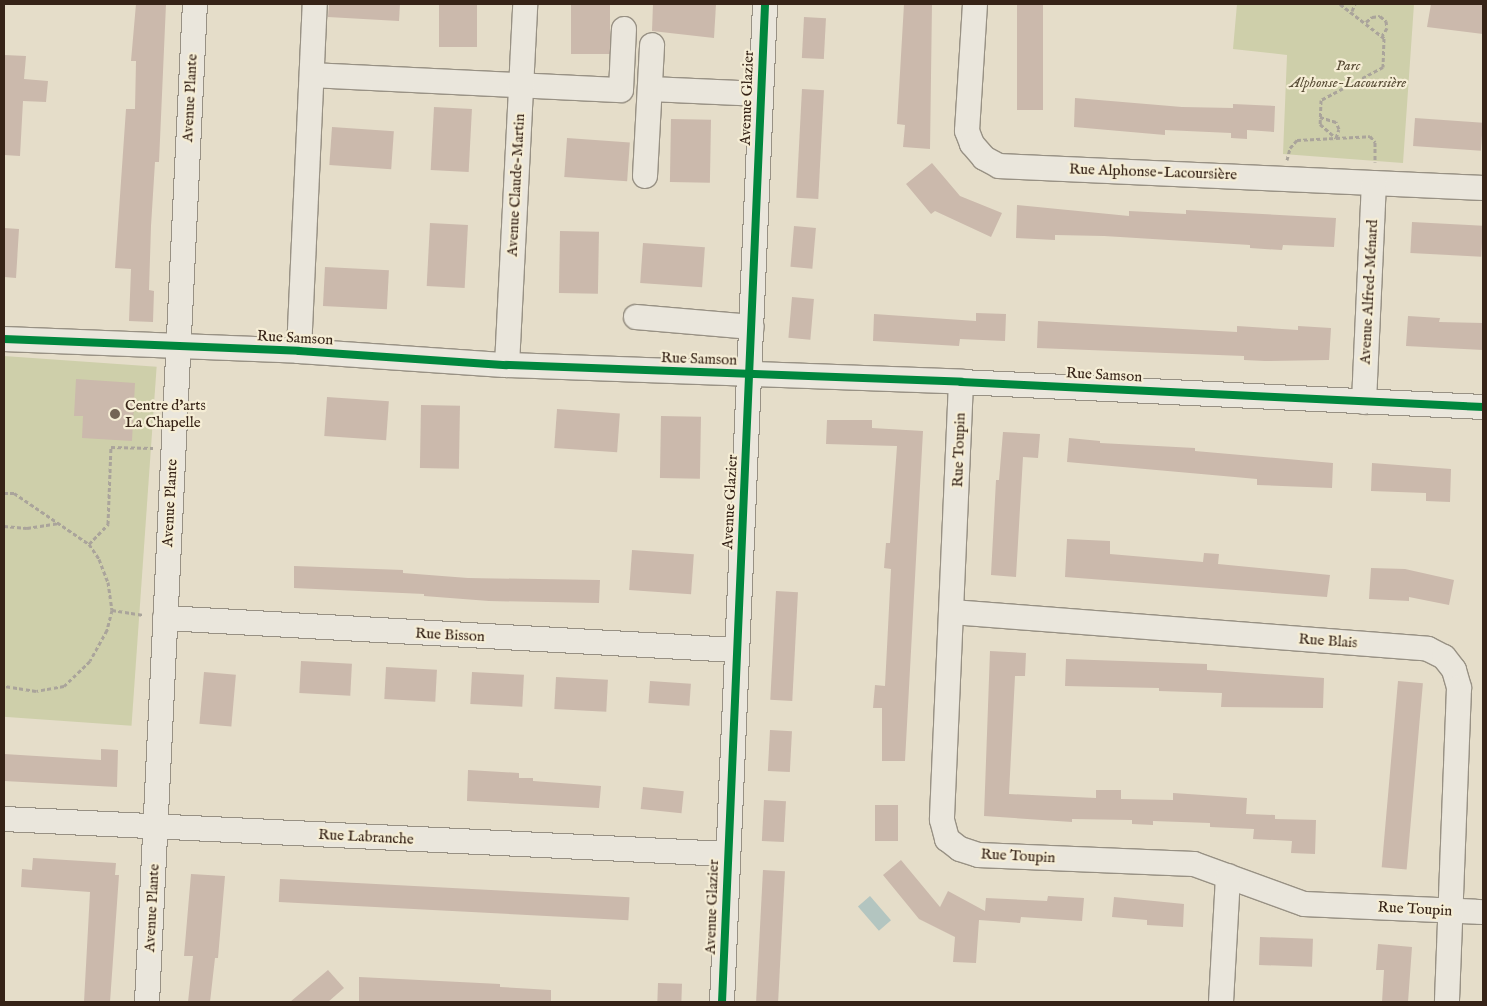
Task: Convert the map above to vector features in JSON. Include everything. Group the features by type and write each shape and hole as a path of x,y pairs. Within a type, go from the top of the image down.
{"street":[{"name":"Avenue Plante","path":"148,1002 164,618 195,4"},
{"path":"299,351 315,4"},
{"name":"Avenue Claude-Martin","path":"507,365 522,84 524,4"},
{"name":"Avenue Glazier","path":"722,1002 765,4"},
{"name":"Rue Alphonse-Lacoursière","path":"975,4 967,131 972,144 984,158 999,166 1483,188"},
{"path":"312,75 621,90 624,29"},
{"path":"645,176 652,45"},
{"path":"650,89 761,94"},
{"name":"Avenue Alfred-Ménard","path":"1364,402 1374,182"},
{"path":"636,317 752,328"},
{"name":"Rue Samson","path":"4,339 299,351 507,365 961,382 1483,407"},
{"name":"Rue Toupin","path":"961,382 942,820 947,839 960,849 978,855 1194,864 1304,904 1483,912"},
{"name":"Rue Blais","path":"952,612 1428,649 1444,657 1454,670 1459,688 1452,911 1447,1002"},
{"name":"Rue Bisson","path":"164,618 736,650"},
{"name":"Rue Labranche","path":"4,819 728,854"},
{"path":"1221,1002 1228,876"}],"path":[{"path":"1340,4 1352,11 1382,36"},
{"path":"1352,11 1355,4"},
{"path":"1336,138 1320,124 1321,100 1383,67 1382,36 1387,28 1386,21 1380,16 1372,17 1366,22"},
{"path":"1320,117 1336,122 1339,129 1336,138"},
{"path":"1284,178 1290,148 1298,140 1370,136 1375,142 1374,182"},
{"path":"88,544 108,524 111,447 172,449"},
{"path":"4,493 14,494 88,544 99,558 108,582 112,610 107,630 90,661 64,686 36,691 4,686"},
{"path":"4,526 27,528 59,523"},
{"path":"112,610 164,618"}],"green space":[{"name":"Parc Alphonse-Lacoursière","path":"1237,4 1414,4 1403,163 1283,154 1287,55 1233,49"},
{"path":"4,356 157,367 132,726 4,717"}],"shaded area":[{"path":"870,896 891,920 879,931 858,906"}],"building":[{"path":"136,4 166,4 159,162 155,162 151,226 149,290 154,291 153,322 129,321 131,269 115,268 126,109 135,109 136,61 131,61"},
{"path":"329,4 400,4 399,21 328,17"},
{"path":"439,4 477,4 477,47 439,47"},
{"path":"571,4 610,4 610,54 571,54"},
{"path":"653,4 716,4 714,38 652,31"},
{"path":"904,4 932,4 930,149 903,147 905,125 897,124"},
{"path":"1017,4 1043,4 1043,110 1017,110"},
{"path":"1431,4 1483,4 1483,34 1427,27"},
{"path":"804,17 826,18 824,59 802,58"},
{"path":"4,55 26,56 24,79 48,81 46,102 23,101 20,156 4,155"},
{"path":"802,89 824,90 818,199 796,198"},
{"path":"1075,98 1182,107 1233,108 1233,104 1275,106 1274,132 1247,130 1247,139 1231,138 1231,133 1165,130 1165,135 1074,127"},
{"path":"434,107 472,109 469,172 431,170"},
{"path":"1415,118 1483,123 1481,151 1413,146"},
{"path":"671,119 711,120 710,183 670,182"},
{"path":"332,127 394,131 391,169 329,165"},
{"path":"567,138 630,142 627,181 564,177"},
{"path":"932,163 960,196 1002,213 991,237 935,211 931,214 906,184"},
{"path":"1017,205 1129,216 1129,211 1186,214 1186,210 1336,218 1334,247 1283,245 1282,250 1250,248 1250,245 1104,236 1055,235 1055,240 1016,238"},
{"path":"1412,222 1483,226 1481,257 1410,253"},
{"path":"430,223 468,225 465,288 427,286"},
{"path":"794,226 816,228 812,269 790,267"},
{"path":"4,228 19,229 16,278 4,277"},
{"path":"560,231 599,232 598,294 559,293"},
{"path":"643,243 705,247 702,287 640,283"},
{"path":"325,267 389,270 387,309 323,306"},
{"path":"792,297 814,299 810,340 788,338"},
{"path":"976,313 1006,314 1005,341 960,339 959,346 873,341 874,314 976,321"},
{"path":"1408,316 1440,318 1439,322 1483,323 1483,350 1406,346"},
{"path":"1038,321 1237,332 1237,326 1298,330 1298,326 1331,328 1329,360 1265,361 1244,360 1244,356 1037,348"},
{"path":"76,379 135,383 132,441 82,438 83,416 74,416"},
{"path":"327,397 389,401 386,440 324,436"},
{"path":"421,405 460,406 459,469 420,468"},
{"path":"557,409 620,413 617,452 554,448"},
{"path":"661,416 701,417 700,479 660,478"},
{"path":"827,420 872,420 872,428 923,431 905,761 882,761 882,708 873,708 875,685 885,686 891,569 884,568 886,543 890,543 897,446 826,444"},
{"path":"1003,432 1040,434 1038,458 1023,457 1016,577 991,575 996,480 999,480"},
{"path":"1069,438 1100,441 1100,443 1195,448 1195,451 1333,463 1332,488 1257,485 1257,479 1067,462"},
{"path":"1372,463 1451,469 1450,502 1426,501 1426,493 1371,491"},
{"path":"1067,539 1110,541 1110,554 1203,562 1204,553 1219,554 1218,564 1330,575 1327,597 1065,577"},
{"path":"632,550 694,554 691,594 629,590"},
{"path":"294,566 403,570 403,573 468,578 600,580 599,603 489,601 424,596 424,594 294,588"},
{"path":"1371,568 1405,569 1454,580 1449,605 1409,597 1409,601 1369,599"},
{"path":"776,591 798,592 792,701 770,700"},
{"path":"990,651 1026,653 1025,676 1015,676 1009,794 1096,798 1096,790 1121,790 1121,799 1173,800 1173,793 1247,798 1246,814 1275,815 1275,819 1316,820 1315,854 1291,853 1292,841 1253,839 1254,829 1210,827 1210,823 1153,821 1153,825 1132,824 1132,820 1072,819 1072,822 984,816"},
{"path":"1066,659 1207,664 1207,670 1324,678 1323,708 1221,707 1222,693 1159,691 1159,688 1065,686"},
{"path":"301,661 352,664 350,696 299,693"},
{"path":"386,667 437,670 435,702 384,699"},
{"path":"204,672 236,675 231,727 199,724"},
{"path":"472,672 524,675 522,707 470,704"},
{"path":"556,677 608,680 606,712 554,709"},
{"path":"650,681 691,684 689,706 648,703"},
{"path":"1398,681 1423,683 1407,869 1382,867"},
{"path":"770,730 792,731 790,772 768,771"},
{"path":"101,749 118,750 117,787 4,781 4,754 101,760"},
{"path":"468,770 519,773 519,778 533,778 533,781 601,786 599,808 467,801"},
{"path":"643,787 684,791 681,813 641,809"},
{"path":"764,800 786,801 784,842 762,841"},
{"path":"875,805 898,805 898,841 875,841"},
{"path":"33,858 116,863 115,875 119,875 110,1002 84,1002 90,892 21,887 22,869 32,870"},
{"path":"901,860 940,907 948,891 985,911 986,898 1047,901 1048,896 1084,898 1082,921 1021,917 1020,923 979,920 976,963 953,962 955,937 919,919 883,875"},
{"path":"763,870 785,871 778,1002 756,1002"},
{"path":"191,874 225,876 218,958 215,958 210,1002 188,1002 193,956 184,956"},
{"path":"280,879 630,897 628,920 279,902"},
{"path":"1114,897 1184,904 1183,927 1147,925 1147,920 1112,917"},
{"path":"1260,937 1313,939 1312,967 1259,965"},
{"path":"1378,944 1412,947 1408,1002 1382,1002 1384,970 1376,970"},
{"path":"328,970 344,988 328,1002 290,1002"},
{"path":"359,977 500,984 500,987 551,990 551,1002 359,1001"},
{"path":"658,983 682,984 681,1002 657,1002"}],"cycle path":[{"path":"722,1002 765,4"},
{"path":"4,339 299,351 507,365 961,382 1483,407"}],"place":[{"name":"Centre d'arts La Chapelle","path":"115,414"}]}
